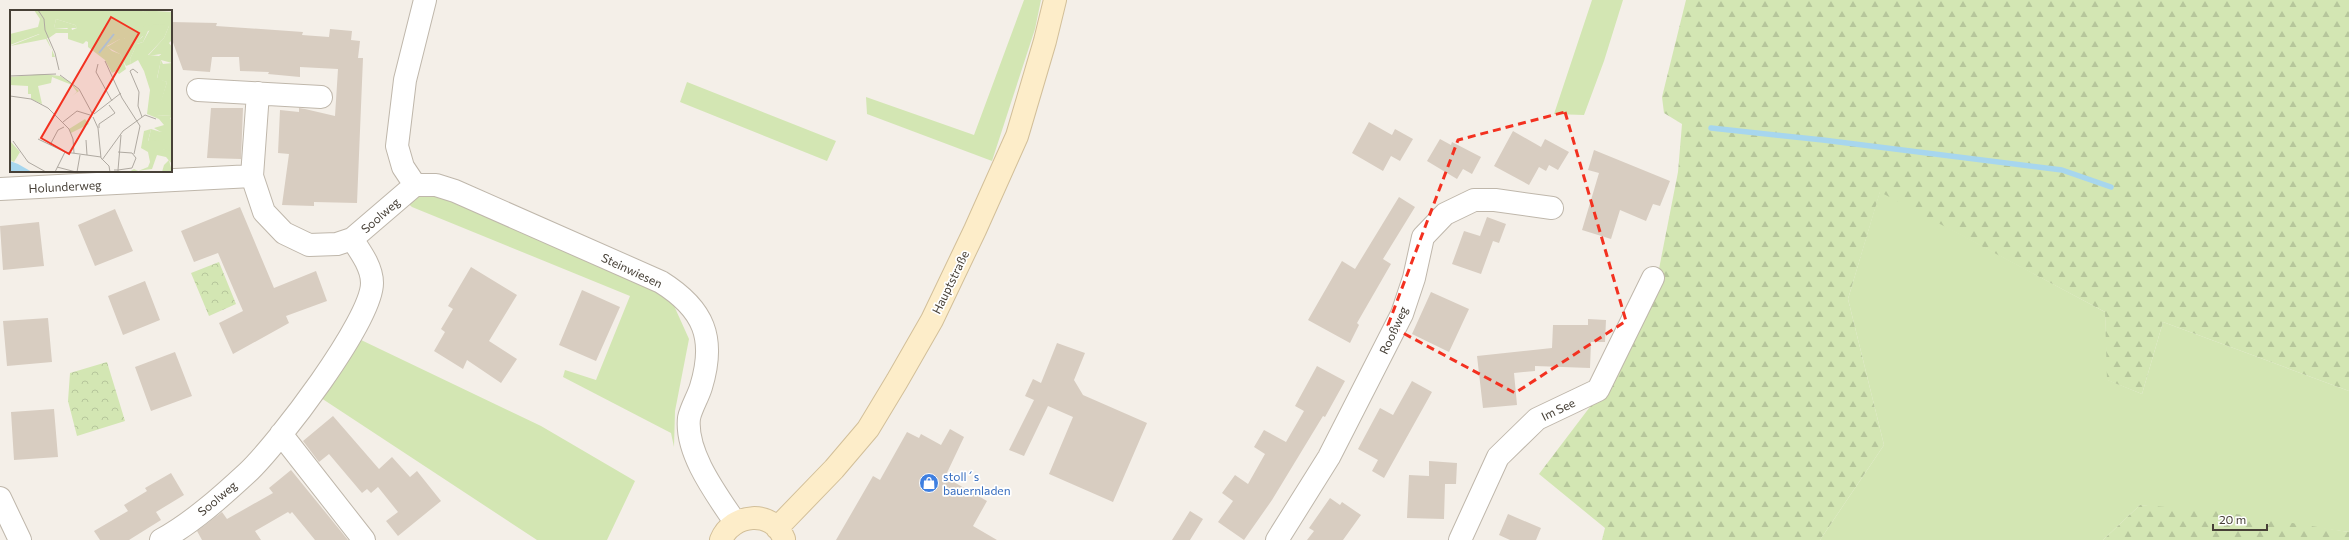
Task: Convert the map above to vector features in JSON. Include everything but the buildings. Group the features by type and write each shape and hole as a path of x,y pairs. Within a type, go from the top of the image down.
{"main road":[{"name":"Hauptstraße","path":"781,534 868,429 898,381 932,320 976,230 1017,136 1045,41 1055,0"},
{"path":"721,540 727,529 735,522 752,517 766,520 781,534"}],"street":[{"path":"415,185 403,167 397,146 405,80 425,0"},
{"path":"198,90 321,97"},
{"path":"258,93 252,176 264,212 284,233 309,245 337,244 352,239"},
{"name":"Holunderweg","path":"0,189 128,177 252,176"},
{"name":"Soolweg","path":"162,540 188,522 248,472 302,408 353,332 370,296 372,281 365,260 352,239 415,185"},
{"name":"Steinwiesen","path":"415,185 436,185 454,191 661,282 681,294 705,328 708,348 701,388 689,418 692,446 698,461 735,522"},
{"name":"Rooßweg","path":"1277,540 1329,457 1402,314 1414,278 1423,237 1445,214 1474,200 1495,200 1552,208"},
{"name":"Im See","path":"1460,540 1498,457 1537,419 1598,390 1653,278"},
{"path":"281,434 364,540"},
{"path":"0,498 20,540"}],"highlighted area":[{"path":"1565,112 1626,321 1515,393 1388,325 1458,140"}],"green space":[{"path":"1024,0 1041,0 1035,29 992,161 867,114 866,97 974,135"},
{"path":"1592,0 1623,0 1604,61 1584,115 1554,114"},
{"path":"1686,0 2349,0 2349,391 2163,322 2142,394 2107,380 2105,312 1880,192 1848,299 1884,445 1820,540 1602,540 1605,528 1539,474 1602,391 1659,269 1678,172 1682,124 1664,113 1662,97"},
{"path":"687,82 836,141 827,161 680,102"},
{"path":"401,174 671,299 689,339 675,411 674,447 671,433 563,377 565,370 596,380 630,296 412,207 402,198"},
{"path":"1880,191 2105,312 2108,380 2142,394 2163,322 2349,391 2349,532 2140,505 2103,540 1820,540 1884,445 1848,299"},
{"path":"219,262 236,304 209,316 191,273"},
{"path":"359,339 541,426 635,481 607,540 537,540 318,396"},
{"path":"107,362 125,421 77,436 68,401 70,373"},
{"path":"2140,505 2217,511 2349,532 2349,540 2103,540"}],"waterway":[{"path":"1711,128 1823,140 2062,170 2111,187"}],"place":[{"name":"stoll´s bauernladen","path":"929,483"}]}
